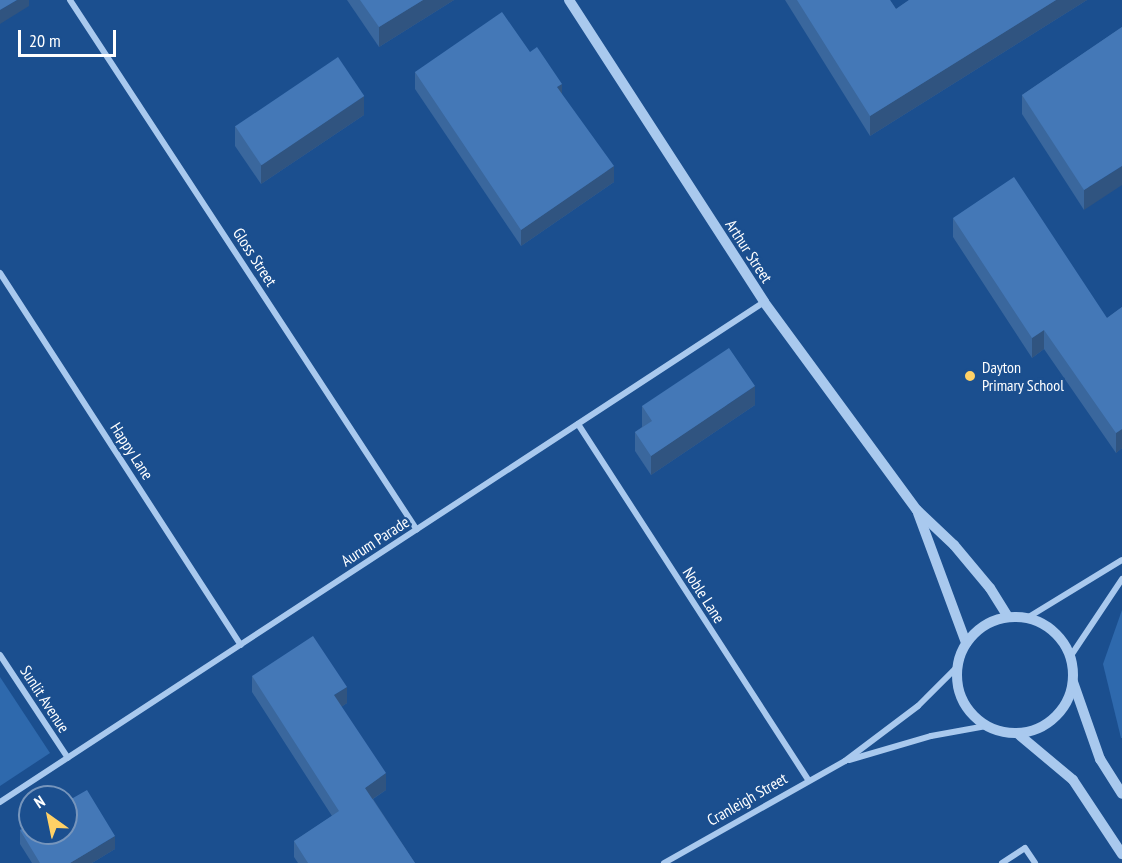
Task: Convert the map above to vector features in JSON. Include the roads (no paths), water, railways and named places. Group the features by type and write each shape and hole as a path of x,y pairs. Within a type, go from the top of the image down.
{"street":[{"name":"Gloss Street","path":"70,0 417,530"},
{"name":"Arthur Street","path":"569,0 765,302 917,510 954,545 990,588 1008,617"},
{"name":"Happy Lane","path":"0,273 241,645"},
{"name":"Aurum Parade","path":"0,802 765,302"},
{"name":"Noble Lane","path":"578,424 808,780"},
{"name":"Arthur Street","path":"917,510 966,643"},
{"path":"1027,618 1122,560"},
{"path":"1070,657 1122,579"},
{"path":"1073,682 1067,701 1054,718 1037,728 1017,733 986,726 963,701 957,667 966,643 984,625 1008,617 1027,618 1059,636 1070,657 1073,682 1100,759 1122,794"},
{"name":"Sunlit Avenue","path":"0,656 68,758"},
{"name":"Cranleigh Street","path":"664,863 845,761 918,706 957,667"},
{"name":"Cranleigh Street","path":"845,761 931,736 986,726"},
{"path":"1017,733 1073,780 1122,854"},
{"path":"1002,863 1025,848 1035,863"}],"place":[{"name":"Dayton Primary School","path":"970,376"}]}
